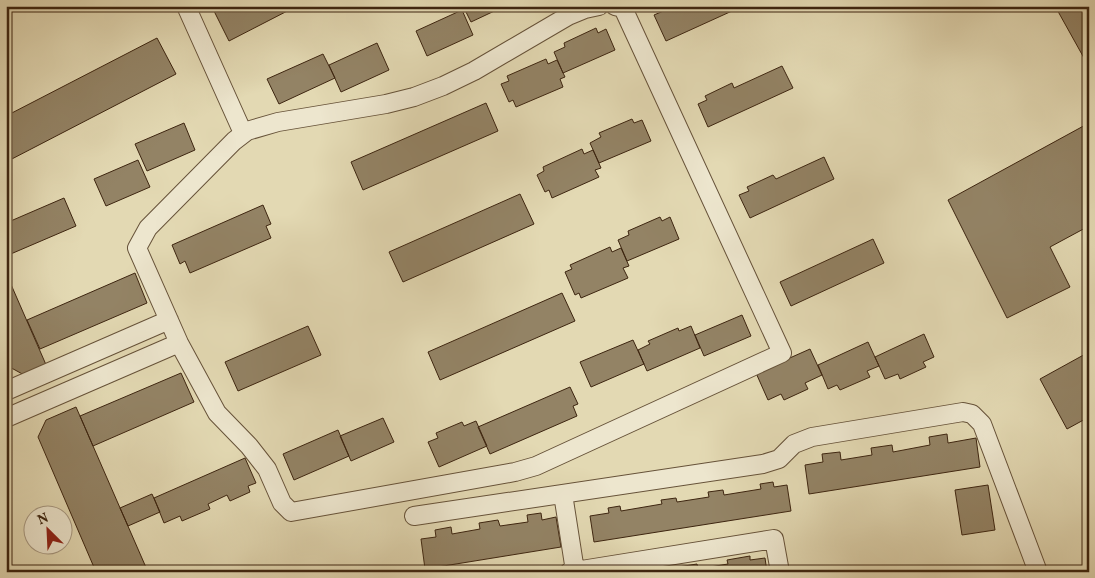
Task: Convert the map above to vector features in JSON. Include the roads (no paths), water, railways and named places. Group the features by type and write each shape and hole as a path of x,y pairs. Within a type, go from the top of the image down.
{"lane":[{"path":"186,6 243,133"},
{"path":"599,6 568,16 474,71 414,97 386,104 278,122 247,131 148,228 137,248 179,343 217,413 249,446 267,469 282,503 291,512 515,472 536,466 782,352 623,8 614,6"},
{"path":"6,391 169,320"},
{"path":"6,418 179,343"},
{"path":"414,516 763,464 778,459 794,444 812,437 963,412 972,414 982,424 1038,572"},
{"path":"563,494 572,571 596,570 774,539 780,572"}]}
